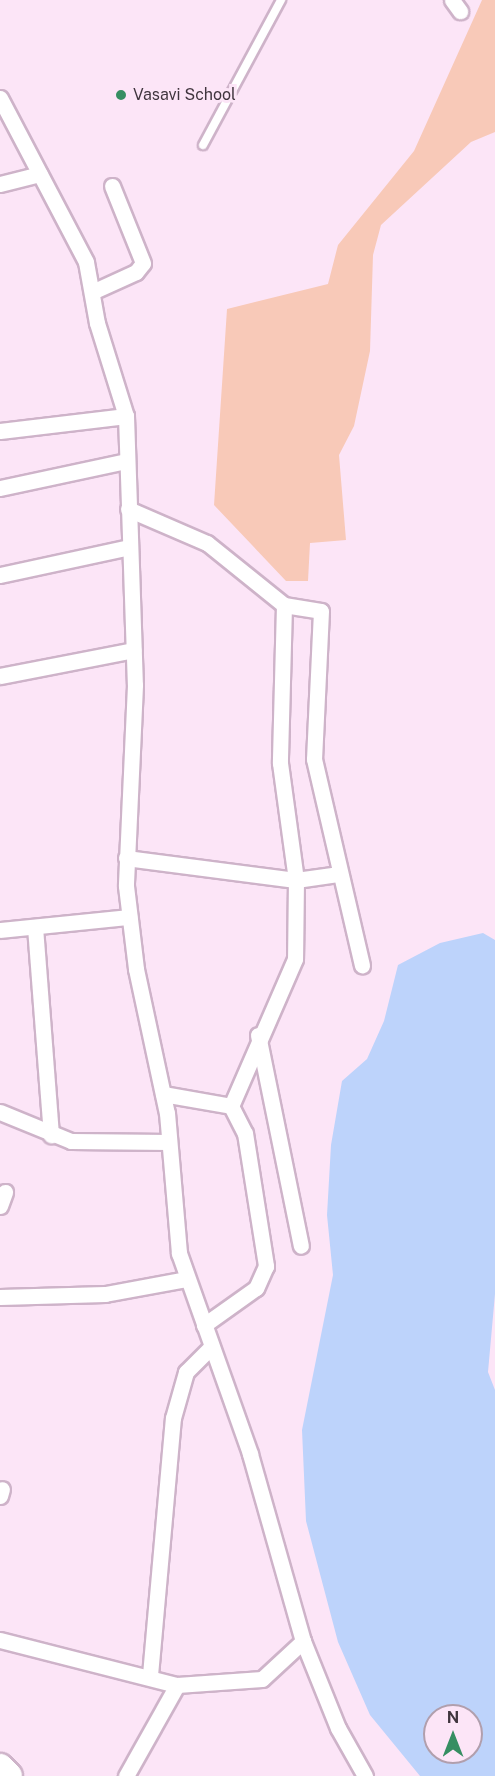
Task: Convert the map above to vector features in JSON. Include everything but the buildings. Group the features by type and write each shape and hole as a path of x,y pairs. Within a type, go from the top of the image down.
{"highway":[{"path":"0,1768 8,1776"}],"street":[{"path":"0,98 86,262 126,416 134,650 126,858 129,917 163,1094 169,1142 172,1205 186,1279 250,1454 303,1641 338,1728 365,1776"},
{"path":"0,184 40,174"},
{"path":"92,292 136,272 143,263 112,186"},
{"path":"0,431 126,416"},
{"path":"0,488 126,461"},
{"path":"128,509 207,543 284,605 321,611 314,759 338,874 362,966"},
{"path":"0,575 129,547"},
{"path":"204,1325 256,1288 266,1266 245,1133 231,1106 258,1035 294,959 296,880 280,763 284,605"},
{"path":"0,676 134,650"},
{"path":"126,858 296,880 338,874"},
{"path":"0,930 129,917"},
{"path":"35,927 51,1135"},
{"path":"258,1035 301,1246"},
{"path":"163,1094 231,1106"},
{"path":"0,1112 51,1135 101,1143 169,1142"},
{"path":"0,1297 105,1294 186,1279"},
{"path":"150,1675 178,1390 186,1372 210,1348"},
{"path":"0,1640 150,1675 177,1685 262,1679 303,1641"},
{"path":"126,1776 177,1685"}],"lane":[{"path":"203,145 281,0"}],"shaded area":[{"path":"482,0 495,0 495,132 471,142 381,225 373,255 370,351 354,426 339,455 346,540 310,543 308,581 286,581 214,505 227,309 328,284 338,245 414,151"}],"water":[{"path":"483,933 495,940 495,1294 488,1372 495,1390 495,1776 420,1776 370,1715 338,1642 306,1521 302,1430 333,1275 327,1215 331,1145 342,1081 367,1059 384,1021 398,965 440,943"}],"place":[{"name":"Vasavi School","path":"121,95"}]}
